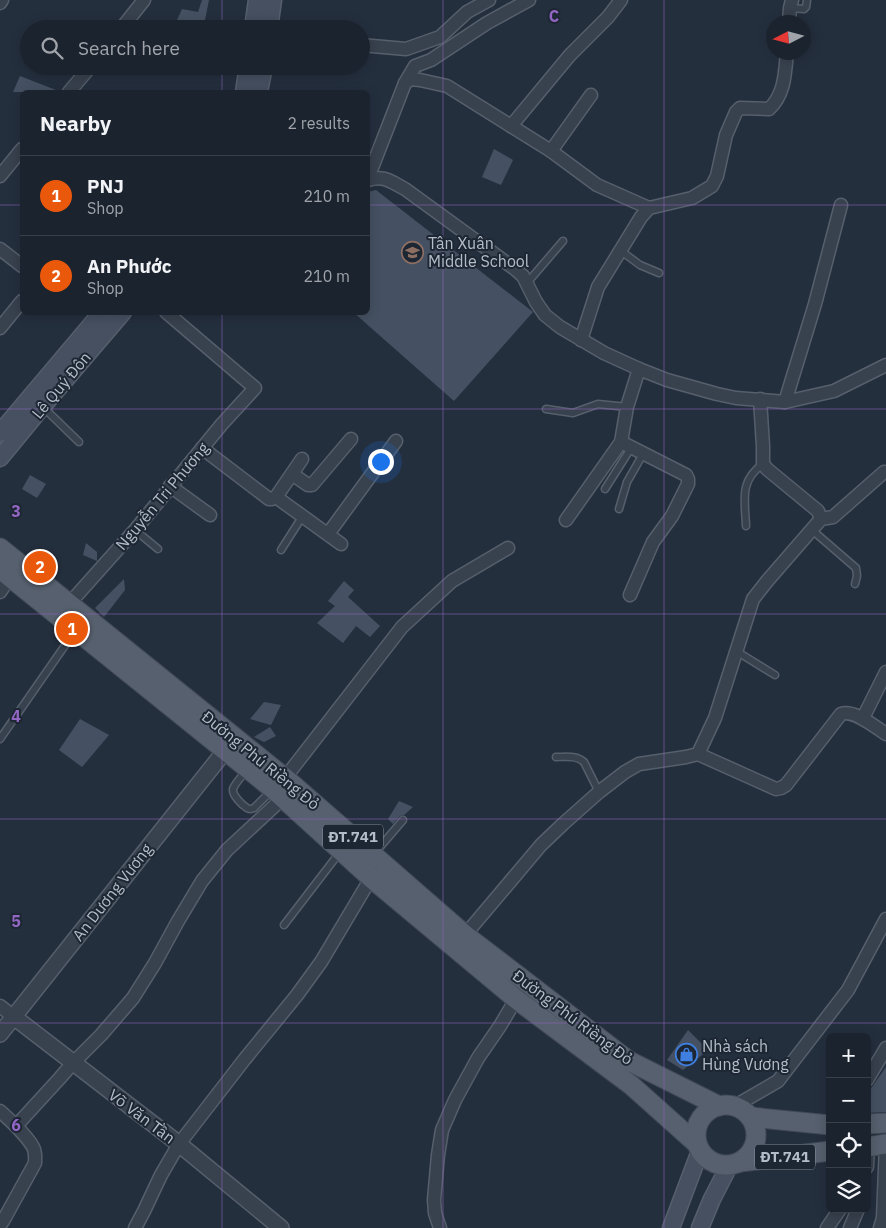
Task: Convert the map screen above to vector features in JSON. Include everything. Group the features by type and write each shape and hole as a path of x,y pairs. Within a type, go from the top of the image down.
{"main road":[{"path":"254,20 257,0"},
{"path":"270,20 273,0"},
{"path":"244,90 247,75"},
{"path":"259,90 262,75"},
{"name":"Lê Quý Đôn","path":"0,432 99,315"},
{"name":"Lê Quý Đôn","path":"0,458 120,315"},
{"name":"Đường Phú Riềng Đỏ","path":"0,548 69,604 280,788 371,878 516,1000 631,1085 698,1147"},
{"name":"Đường Phú Riềng Đỏ","path":"3,579 76,629 229,744 248,769 280,788 373,855 465,935 628,1061 735,1110 826,1124"},
{"path":"711,1108 735,1110 755,1127 754,1147 748,1156 734,1164 720,1165 712,1163 705,1158 698,1147 696,1127 705,1113 711,1108"},
{"path":"871,1124 886,1123"},
{"path":"671,1228 698,1147"},
{"name":"ĐT.741","path":"734,1164 826,1152"},
{"path":"700,1228 712,1199 734,1164"}],"street":[{"path":"128,20 144,0"},
{"path":"370,46 406,48 440,37 467,12 489,0"},
{"path":"370,174 405,84 415,66 431,60 487,23 529,0"},
{"path":"511,126 570,56 608,17 621,0"},
{"path":"581,340 598,287 641,217 649,208 692,198 712,186 717,176 726,135 736,112 740,108 769,109 773,105 781,92 785,78 786,60"},
{"path":"71,90 83,75"},
{"path":"405,84 411,79 447,86 551,151 597,186 649,208"},
{"path":"551,151 591,96"},
{"path":"0,176 20,151"},
{"path":"370,179 378,177 390,180 405,189 516,269 523,276 545,315 560,327 604,353 667,380 736,398 785,402 834,391 886,365"},
{"path":"785,402 815,304 841,205"},
{"path":"0,249 20,264"},
{"path":"0,328 20,303"},
{"name":"Nguyễn Tri Phương","path":"69,604 135,530 202,448 255,388 170,315"},
{"path":"566,520 626,445 627,407 639,369"},
{"path":"760,399 763,464 818,511 821,519"},
{"path":"292,474 308,485 312,485 351,439"},
{"path":"328,534 396,441"},
{"path":"626,445 686,475 688,480 688,484 672,516 653,542 630,595"},
{"path":"202,448 270,499 276,497 302,459"},
{"path":"698,754 715,718 753,599 821,519 834,517 884,472"},
{"path":"170,486 210,515"},
{"path":"276,497 341,544"},
{"path":"16,1126 133,998 156,963 202,881 280,788 402,627 452,581 508,548"},
{"path":"863,718 886,672"},
{"path":"465,935 541,846 563,824 624,772 639,764 698,754 776,788 781,788 786,785 841,714 845,712 863,718 886,734"},
{"name":"An Dương Vương","path":"0,1034 229,744"},
{"path":"135,1228 161,1175 179,1144 321,962 371,878"},
{"path":"735,1110 778,1081 848,990 886,919"},
{"path":"440,1228 435,1214 434,1200 442,1130 478,1058 516,1000"},
{"name":"Võ Văn Tần","path":"0,1006 179,1144 281,1228"},
{"path":"868,1078 886,1048"},
{"path":"0,1111 16,1126 34,1148 35,1155 35,1163 0,1225"},
{"path":"871,1158 877,1145"},
{"path":"877,1145 883,1218 880,1228"},
{"path":"827,1228 837,1213"},
{"path":"850,1228 856,1213"}],"lane":[{"path":"791,4 804,8 806,7 807,0"},
{"path":"527,283 563,241"},
{"path":"621,251 640,265 659,273"},
{"path":"546,409 573,413 598,404 627,407"},
{"path":"42,406 79,442"},
{"path":"605,489 626,445"},
{"path":"619,509 627,482 643,454"},
{"path":"746,526 744,498 747,481 755,470 763,464"},
{"path":"281,550 302,517"},
{"path":"135,530 158,549"},
{"path":"812,530 856,568 857,576 854,584"},
{"path":"0,739 76,629"},
{"path":"736,651 775,675"},
{"path":"556,756 580,758 584,762 599,792"},
{"path":"248,769 232,791 247,808 254,808 280,788"},
{"path":"373,855 403,820"},
{"path":"284,925 341,850"}],"building":[{"path":"202,0 209,0 205,20 177,20 182,9 198,12"},
{"path":"20,76 56,90 20,90 20,92 13,92"},
{"path":"494,149 513,160 501,185 482,177"},
{"name":"Tân Xuân Middle School","path":"376,190 533,312 454,401 356,315 370,315 370,192"},
{"path":"30,475 46,484 37,498 22,489"},
{"path":"86,543 97,552 97,561 83,555"},
{"path":"124,579 125,590 104,617 95,608"},
{"path":"344,581 354,590 348,597 380,626 370,637 356,626 343,643 317,623 335,606 328,601"},
{"path":"264,702 281,705 271,725 250,719"},
{"path":"80,719 109,735 82,767 59,750"},
{"path":"270,727 276,736 264,742 254,737"},
{"path":"399,801 413,807 400,816 393,824 388,819"},
{"name":"Nhà sách Hùng Vương","path":"688,1030 708,1050 683,1070 667,1060"},
{"path":"886,1067 886,1112 871,1113 871,1088"}],"place":[{"name":"Tân Xuân Middle School","path":"412,252"},
{"name":"An Phước","path":"40,567"},
{"name":"PNJ","path":"72,629"},
{"name":"Nhà sách Hùng Vương","path":"686,1055"}]}
